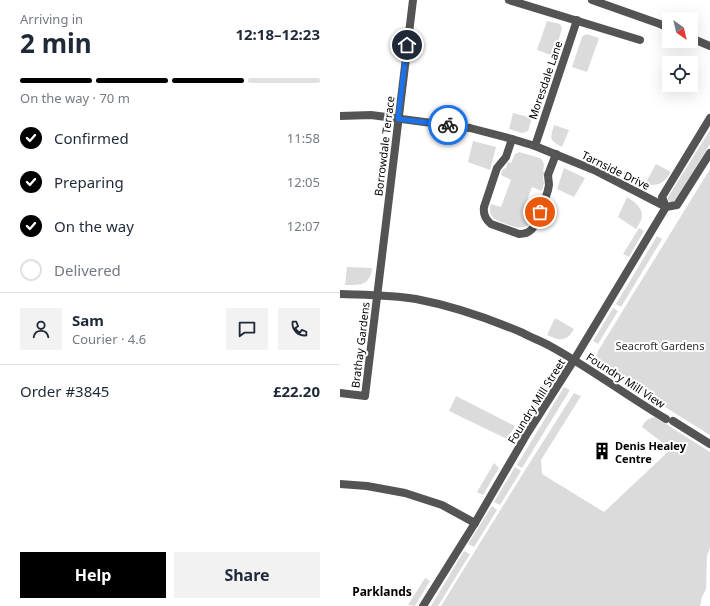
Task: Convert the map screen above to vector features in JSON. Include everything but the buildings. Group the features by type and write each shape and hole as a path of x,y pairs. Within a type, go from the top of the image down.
{"street":[{"name":"Borrowdale Terrace","path":"377,295 413,0"},
{"path":"508,0 640,40"},
{"path":"592,0 662,25"},
{"name":"Moresdale Lane","path":"535,146 577,20"},
{"path":"698,41 710,46"},
{"name":"Tarnside Drive","path":"340,116 371,115 470,128 512,139 535,146 594,170 666,207"},
{"name":"Foundry Mill Street","path":"666,207 662,197 710,118"},
{"path":"512,139 506,157 497,168 483,212 484,217 491,224 519,234 528,232 535,226 548,190 548,175 556,154"},
{"name":"Foundry Mill Street","path":"423,606 475,523 528,432 574,360 666,207 677,205 710,153"},
{"name":"Foundry Mill View","path":"340,294 377,295 415,299 462,310 507,327 549,345 647,407 710,444"},
{"name":"Brathay Gardens","path":"340,393 365,396 377,295"},
{"path":"340,484 367,486 405,493 442,505 475,523"}],"green space":[{"path":"547,21 560,24 562,28 554,56 537,50"},
{"path":"587,34 599,38 587,72 572,67 582,37"},
{"path":"513,113 532,118 528,131 522,133 509,129"},
{"path":"554,125 569,130 562,147 555,143 552,139 551,136"},
{"path":"710,130 710,144 676,200 674,202 670,202 668,197"},
{"path":"473,141 496,147 490,170 468,162"},
{"path":"519,152 540,158 544,166 543,171 545,172 542,191 532,187 522,214 532,219 529,224 525,226 516,227 496,220 491,215 490,208 491,204 501,207 511,180 501,175 508,162 511,163 515,154"},
{"path":"656,164 671,172 666,179 660,183 654,185 645,184"},
{"path":"564,168 585,178 574,197 557,189"},
{"name":"Seacroft Gardens","path":"710,169 710,435 602,368 598,363 597,354"},
{"path":"627,197 638,206 642,212 640,223 636,229 618,217"},
{"path":"639,228 644,231 629,257 623,254"},
{"path":"657,236 662,239 621,307 616,304"},
{"path":"347,267 372,268 371,274 367,281 355,285 345,285"},
{"path":"613,308 618,311 598,344 593,341"},
{"path":"555,318 574,329 566,338 559,339 547,335"},
{"path":"547,376 553,379 530,418 524,415"},
{"path":"564,387 570,390 522,468 517,465"},
{"path":"574,393 581,396 541,460 542,474 604,512 671,449 642,427 649,419 655,417 710,452 710,548 707,556 706,589 700,606 441,606 527,467"},
{"path":"456,396 515,426 507,439 449,411"},
{"path":"494,463 499,468 483,495 477,492"},
{"path":"515,467 521,471 500,505 494,502"},
{"path":"492,506 497,510 474,547 468,544"},
{"path":"464,551 470,554 438,606 431,606"},
{"path":"425,578 430,581 415,606 408,605"}],"way so far":[{"path":"448,125 470,128 535,146 556,154 548,175 548,190 540,212"}],"place":[{"name":"Denis Healey Centre","path":"602,451"}],"district":[{"name":"Parklands","path":"382,591"}],"route":[{"path":"407,45 398,119 448,125"}]}
